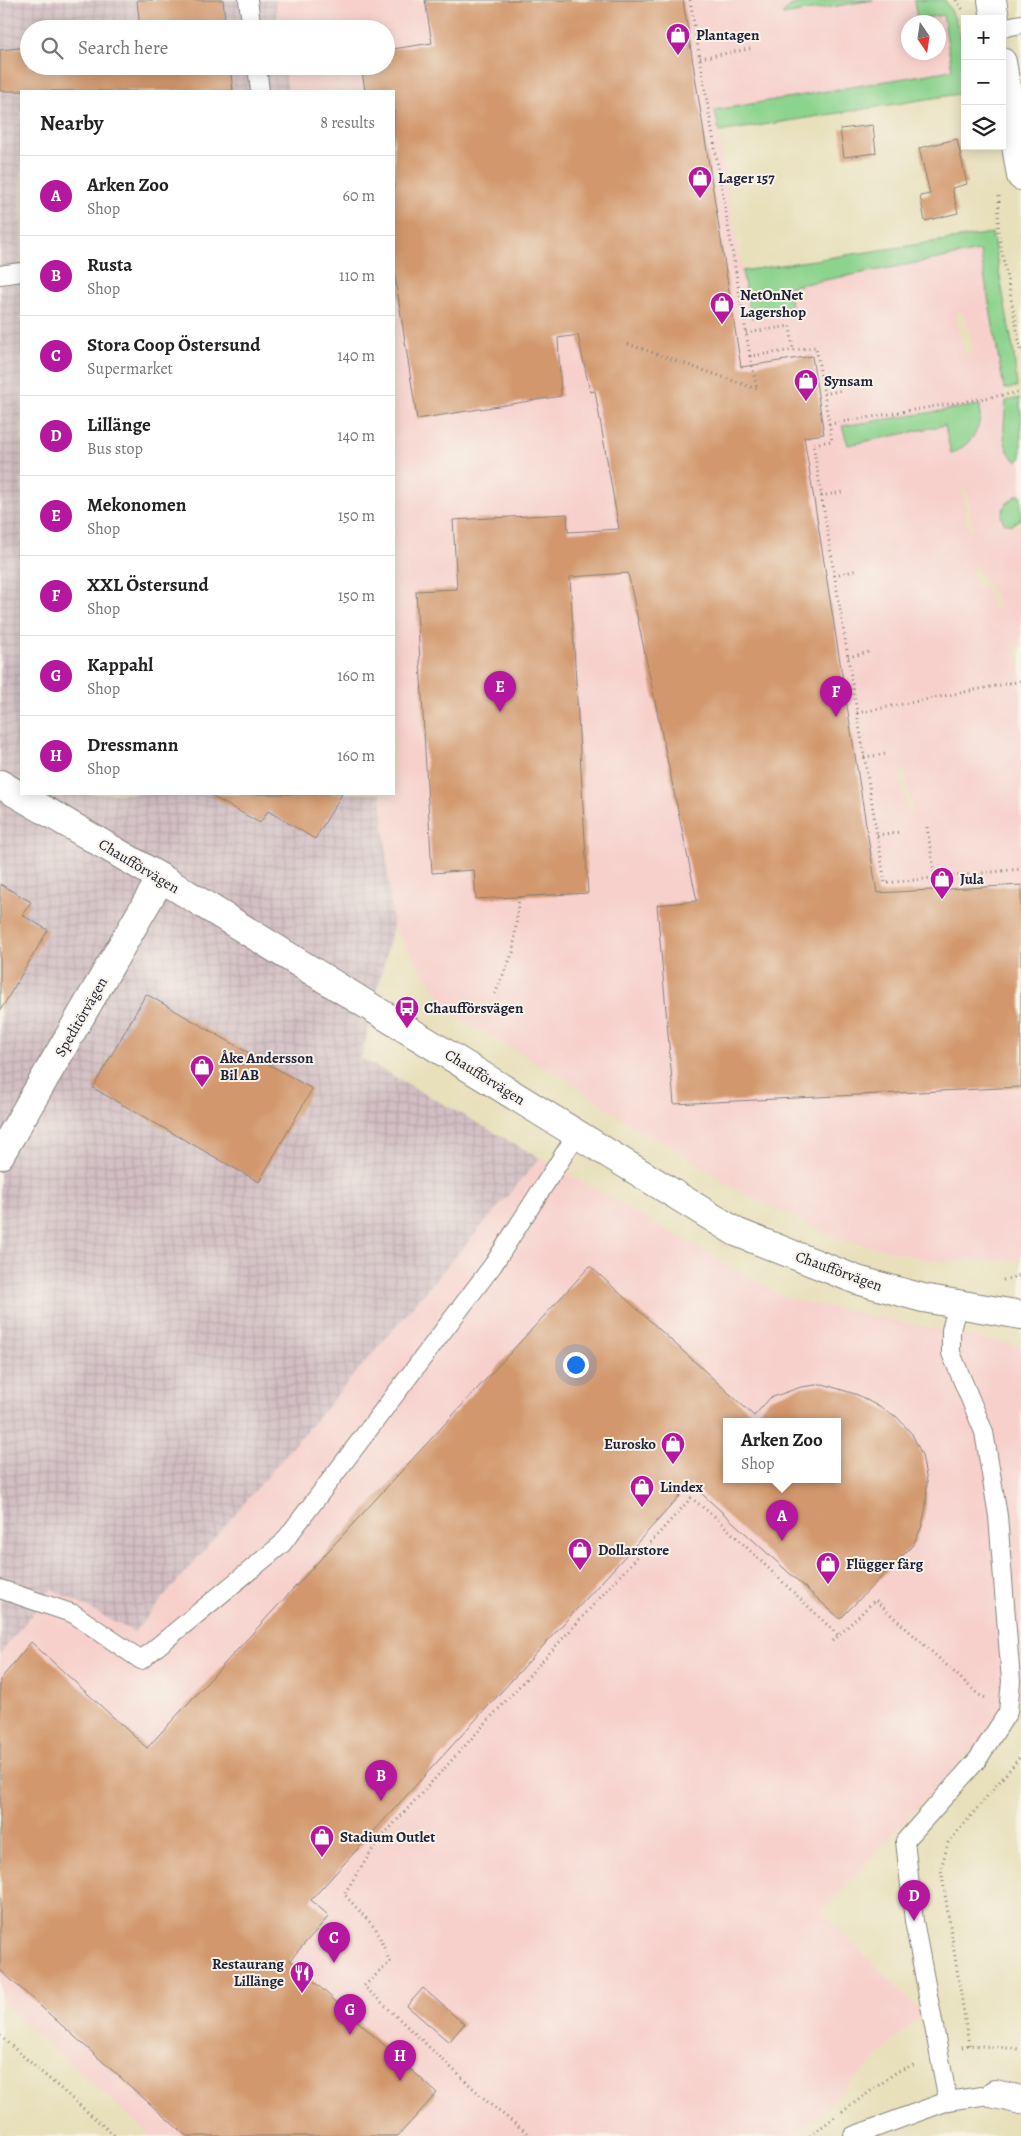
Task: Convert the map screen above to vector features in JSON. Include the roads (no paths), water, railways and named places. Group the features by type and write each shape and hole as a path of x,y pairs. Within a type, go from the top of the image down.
{"street":[{"path":"992,0 994,15"},
{"path":"1006,86 1021,176"},
{"name":"Chaufförvägen","path":"0,784 161,878 736,1232 857,1280 923,1298 1021,1315"},
{"name":"Speditörvägen","path":"0,1155 161,878"},
{"name":"Chaufförvägen","path":"995,1309 1021,1301"},
{"path":"1008,2092 1021,2100"}],"lane":[{"path":"248,0 251,20"},
{"path":"1006,27 1021,24"},
{"path":"258,75 260,90"},
{"path":"0,275 20,272"},
{"path":"0,1589 74,1614 141,1660 282,1544 493,1265 577,1134"},
{"path":"948,2101 914,1921 905,1841 978,1759 1008,1712 1011,1681 998,1516 984,1432 951,1353 952,1330 958,1304"},
{"path":"853,2136 948,2101 1008,2092"}],"place":[{"name":"Plantagen","path":"678,56"},
{"name":"Lager 157","path":"700,199"},
{"name":"NetOnNet Lagershop","path":"722,325"},
{"name":"Synsam","path":"806,402"},
{"name":"Mekonomen","path":"500,712"},
{"name":"XXL Östersund","path":"836,717"},
{"name":"Jula","path":"942,900"},
{"name":"Chaufförsvägen","path":"407,1029"},
{"name":"Åke Andersson Bil AB","path":"202,1088"},
{"name":"Eurosko","path":"673,1465"},
{"name":"Lindex","path":"642,1508"},
{"name":"Arken Zoo","path":"782,1541"},
{"name":"Dollarstore","path":"580,1571"},
{"name":"Flügger färg","path":"828,1585"},
{"name":"Rusta","path":"381,1801"},
{"name":"Stadium Outlet","path":"322,1858"},
{"name":"Lillänge","path":"914,1921"},
{"name":"Stora Coop Östersund","path":"334,1963"},
{"name":"Restaurang Lillänge","path":"302,1994"},
{"name":"Kappahl","path":"350,2035"},
{"name":"Dressmann","path":"400,2081"}]}
